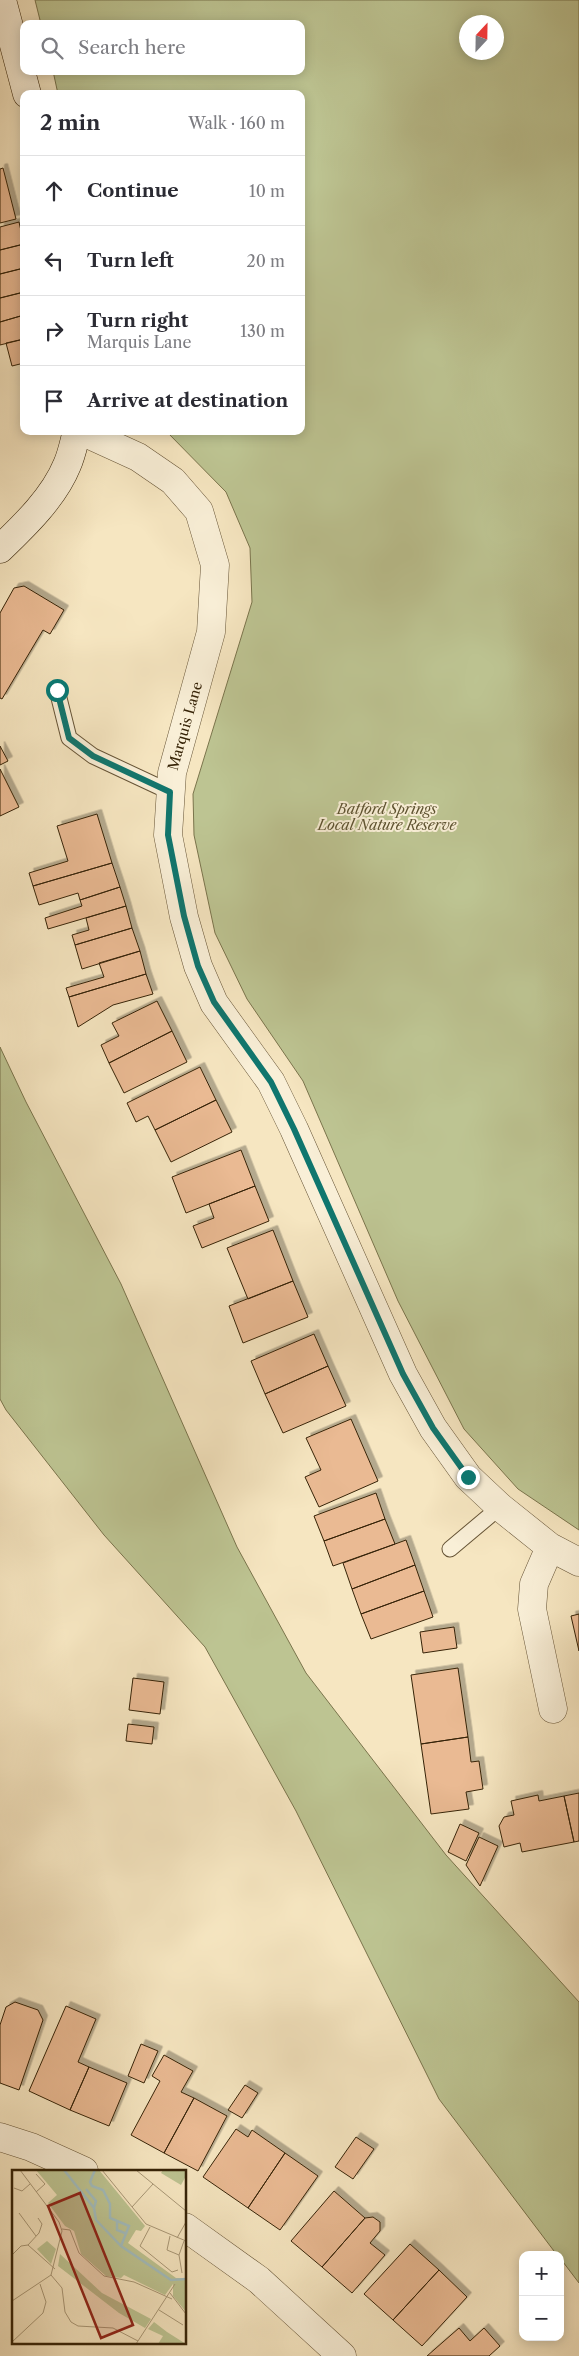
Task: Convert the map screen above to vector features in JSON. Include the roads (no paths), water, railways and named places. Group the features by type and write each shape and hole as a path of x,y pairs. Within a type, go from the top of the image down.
{"street":[{"path":"2,0 20,68"},
{"path":"22,75 26,90"},
{"path":"0,549 50,494 67,465 78,435"},
{"name":"Marquis Lane","path":"88,435 138,457 173,481 199,511 215,566 211,632 172,773 168,835 184,916 198,966 214,1002 275,1090 403,1374 433,1428 468,1477 500,1507 550,1547 579,1562"},
{"path":"550,1547 534,1584 532,1609 553,1709"},
{"path":"0,2137 31,2147 82,2170"},
{"path":"186,2228 258,2280 342,2356"}],"lane":[{"path":"57,690 69,738 93,756 170,792"},
{"path":"450,1549 500,1507"}],"park label":[{"name":"Batford Springs Local Nature Reserve","path":"387,818"}]}
